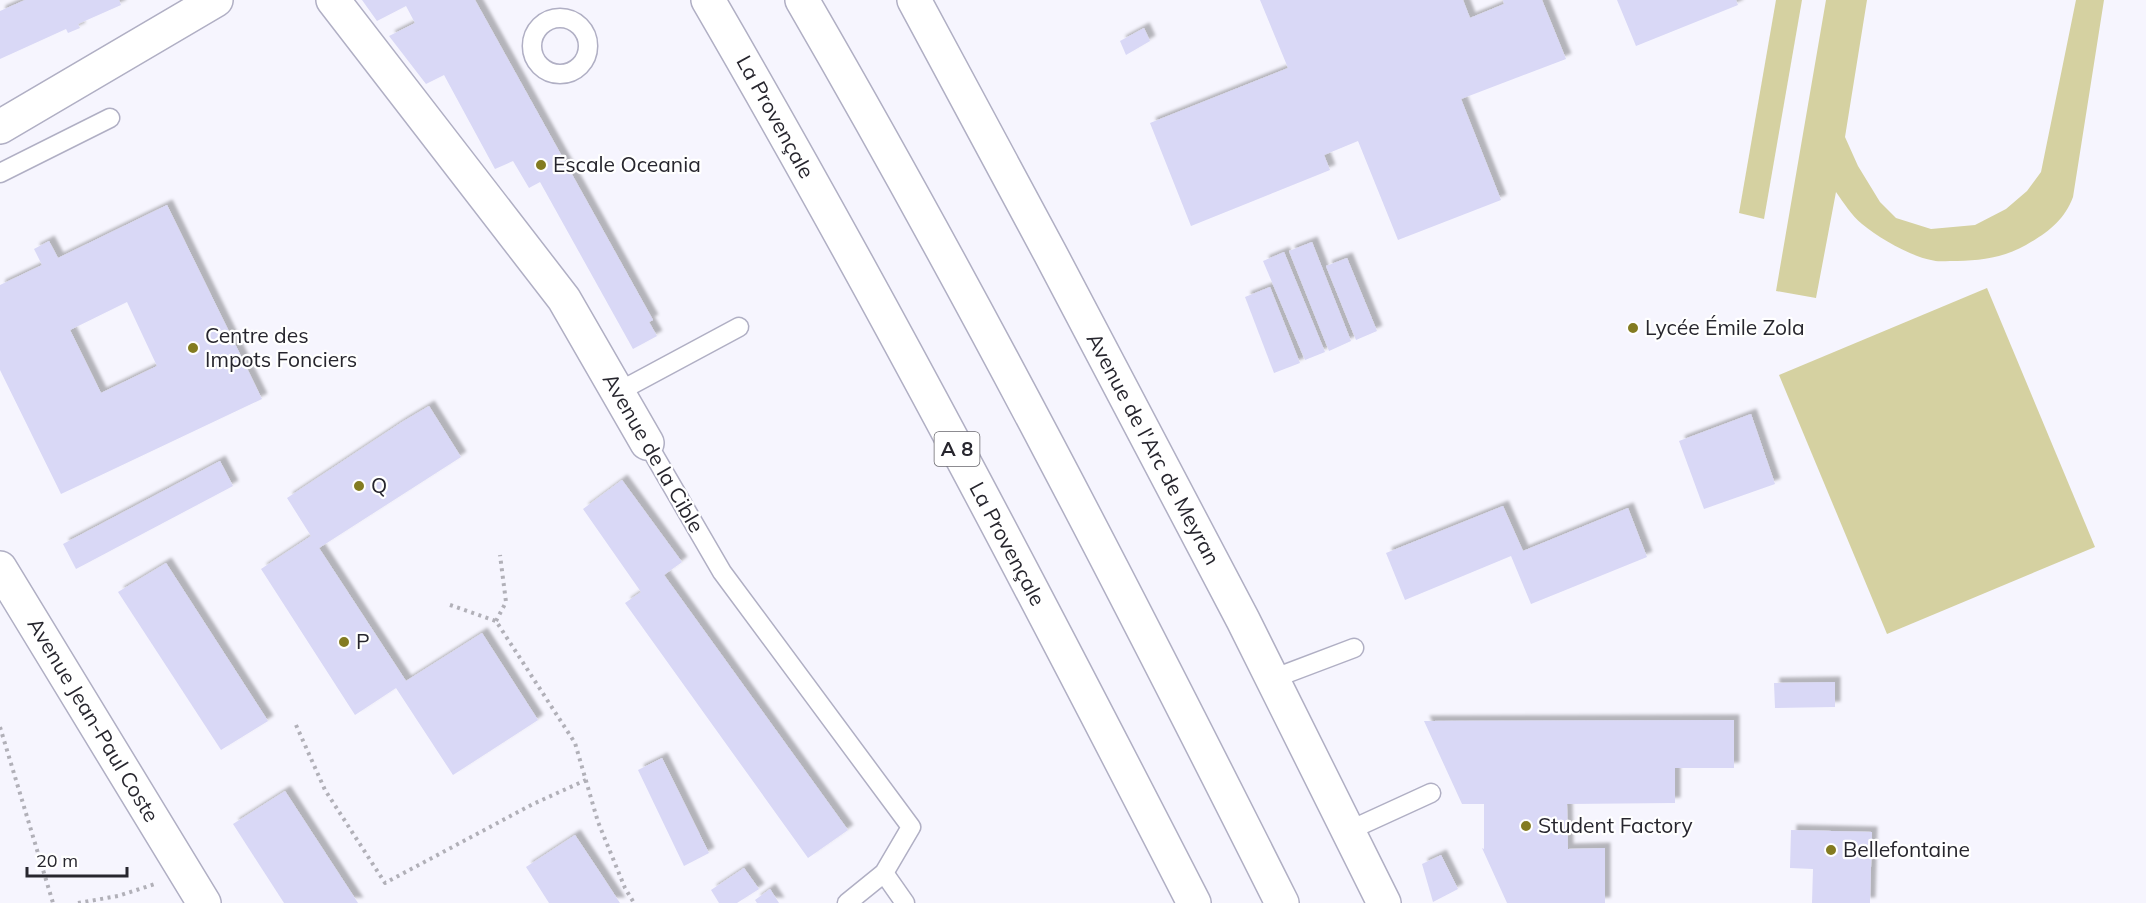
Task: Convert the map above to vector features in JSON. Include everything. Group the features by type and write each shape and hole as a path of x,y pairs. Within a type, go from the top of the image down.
{"main road":[{"path":"0,127 216,0"},
{"name":"Avenue de la Cible","path":"333,0 564,299 647,443"},
{"name":"La Provençale","path":"708,0 775,114 942,421 1194,903"},
{"path":"802,0 849,80 1014,383 1190,719 1282,903"},
{"name":"Avenue de l'Arc de Meyran","path":"914,0 1056,264 1272,679 1384,903"},
{"name":"Avenue Jean-Paul Coste","path":"0,568 191,903"},
{"name":"Avenue Jean-Paul Coste","path":"0,605 143,818 204,903"}],"lane":[{"path":"0,173 110,118"},
{"path":"618,392 739,327"},
{"name":"Avenue de la Cible","path":"647,443 722,572 910,827 884,873 847,903"},
{"path":"1272,679 1354,648"},
{"path":"1348,831 1431,793"},
{"path":"884,873 905,903"}],"path":[{"path":"496,621 506,602 500,555"},
{"path":"450,605 496,621 575,743 598,822 625,888 634,903"},
{"path":"296,725 325,790 385,883 533,804 586,780"},
{"path":"0,727 52,903"},
{"path":"78,903 118,896 164,882"}],"shaded area":[{"path":"1776,0 1802,0 1764,219 1739,213"},
{"path":"1826,0 1867,0 1845,137 1858,166 1880,202 1896,218 1931,229 1975,225 2006,209 2027,191 2041,172 2076,0 2104,0 2073,197 2060,220 2041,236 2017,250 1989,258 1936,261 1904,251 1877,235 1854,217 1836,192 1816,298 1776,291"},
{"path":"1987,288 2095,547 1887,634 1779,375"}],"building":[{"path":"25,0 119,0 121,5 78,24 80,28 68,33 66,29 0,59 0,11"},
{"name":"Escale Oceania","path":"362,0 475,0 653,320 649,322 657,336 633,349 540,182 529,188 513,161 495,169 444,75 426,84 389,36 415,23 406,6 377,21"},
{"path":"1260,0 1463,0 1470,18 1504,4 1503,0 1542,0 1566,59 1461,99 1501,200 1398,240 1358,141 1324,155 1330,170 1191,226 1150,123 1288,68"},
{"path":"1617,0 1736,0 1738,5 1636,46"},
{"path":"1144,28 1150,41 1126,55 1120,41"},
{"name":"Centre des Impots Fonciers","path":"167,205 262,399 61,494 0,370 0,285 42,265 34,249 49,241 58,258","holes":["127,302 157,366 101,393 70,330"]},
{"path":"1312,242 1351,341 1329,351 1289,251"},
{"path":"1284,252 1325,352 1305,360 1263,261"},
{"path":"1347,258 1377,331 1356,340 1326,266"},
{"path":"1270,287 1300,363 1274,373 1245,297"},
{"path":"429,406 461,457 319,548 406,681 482,633 538,720 453,775 396,688 355,715 261,569 311,536 287,498"},
{"path":"1751,414 1775,484 1704,509 1679,441"},
{"path":"220,461 233,486 76,569 63,544"},
{"path":"622,480 682,562 664,575 848,830 808,858 625,603 641,592 583,509"},
{"path":"1503,506 1523,551 1628,508 1647,557 1531,604 1511,556 1405,600 1386,553"},
{"path":"166,563 268,721 221,750 118,592"},
{"path":"1835,682 1835,707 1775,708 1774,683"},
{"name":"Student Factory","path":"1734,720 1734,768 1675,768 1675,803 1567,804 1568,849 1605,848 1605,903 1507,903 1482,848 1484,849 1484,804 1462,804 1424,721"},
{"path":"662,758 709,853 684,866 638,770"},
{"path":"285,791 358,903 284,903 233,824"},
{"name":"Bellefontaine","path":"1791,830 1872,832 1870,903 1812,903 1813,869 1790,868"},
{"path":"575,835 620,903 549,903 526,867"},
{"path":"1441,855 1458,889 1433,902 1422,864"},
{"path":"744,868 759,889 737,903 719,903 711,890"},
{"path":"770,889 779,903 757,903 755,900"}],"place":[{"name":"Escale Oceania","path":"541,165"},
{"name":"Lycée Émile Zola","path":"1633,328"},
{"name":"Centre des Impots Fonciers","path":"193,348"},
{"name":"Q","path":"359,486"},
{"name":"P","path":"344,642"},
{"name":"Student Factory","path":"1526,826"},
{"name":"Bellefontaine","path":"1831,850"}]}
